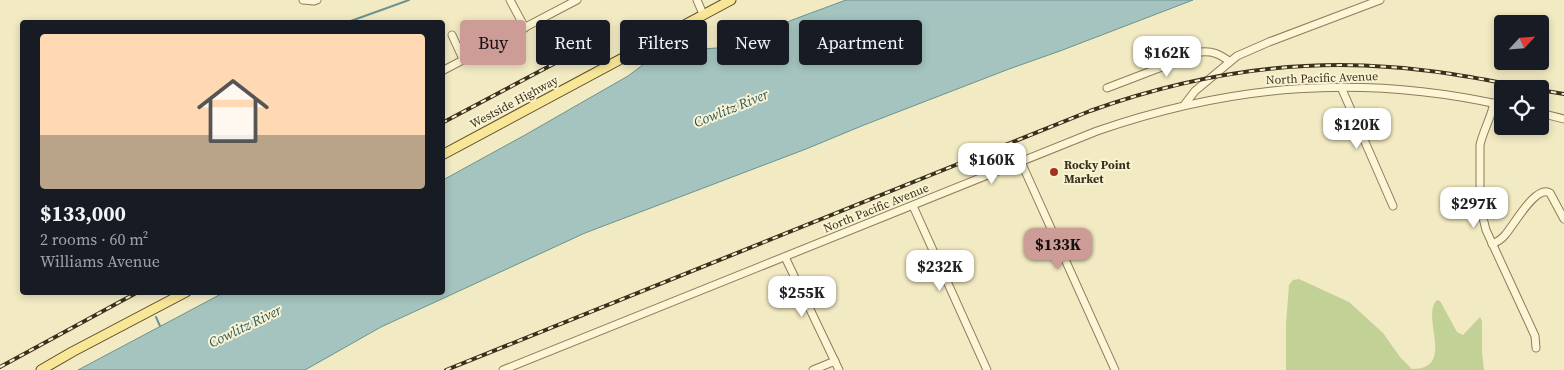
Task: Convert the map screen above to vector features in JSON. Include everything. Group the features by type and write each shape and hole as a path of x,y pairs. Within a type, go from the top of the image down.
{"main road":[{"name":"Westside Highway","path":"445,153 730,0"},
{"path":"41,370 180,295"}],"street":[{"path":"303,0 316,0"},
{"path":"510,0 521,20"},
{"path":"526,27 577,0"},
{"path":"697,0 704,14"},
{"path":"1185,104 1194,91 1237,56 1380,0"},
{"path":"452,36 460,53"},
{"path":"1107,88 1201,52 1220,54 1229,61"},
{"path":"445,69 460,61"},
{"path":"1341,86 1393,206"},
{"name":"North Pacific Avenue","path":"503,370 1097,130 1185,104 1267,91 1341,86 1398,88 1494,103"},
{"path":"1494,103 1492,115 1480,145 1481,213 1492,244 1535,336 1536,348"},
{"path":"1549,115 1564,119"},
{"path":"1021,162 1115,370"},
{"path":"1492,244 1503,238 1533,199 1542,191 1546,190 1550,193 1564,220"},
{"path":"912,206 987,370"},
{"path":"785,257 839,370"},
{"path":"813,370 835,361"}],"green space":[{"path":"1299,279 1349,302 1383,333 1400,357 1412,369 1425,367 1432,361 1435,352 1435,341 1432,318 1433,308 1437,300 1440,301 1457,332 1463,335 1480,317 1482,321 1484,370 1286,370 1286,324 1289,285 1293,280"}],"water":[{"name":"Cowlitz River","path":"846,0 1193,0 585,233 381,327 305,370 78,370 219,295 445,295 445,179 628,76 643,65 707,65 707,49 717,48 717,65 789,65 789,21"}],"waterway":[{"path":"354,20 409,0"},
{"path":"156,317 160,326"}],"railway":[{"path":"445,121 552,65"},
{"path":"446,370 1090,111 1126,99 1200,80 1237,73 1313,66 1351,65 1426,70 1494,82"},
{"path":"1549,92 1564,94"},
{"path":"0,367 132,295"}],"place":[{"name":"Rocky Point Market","path":"1054,172"}]}
